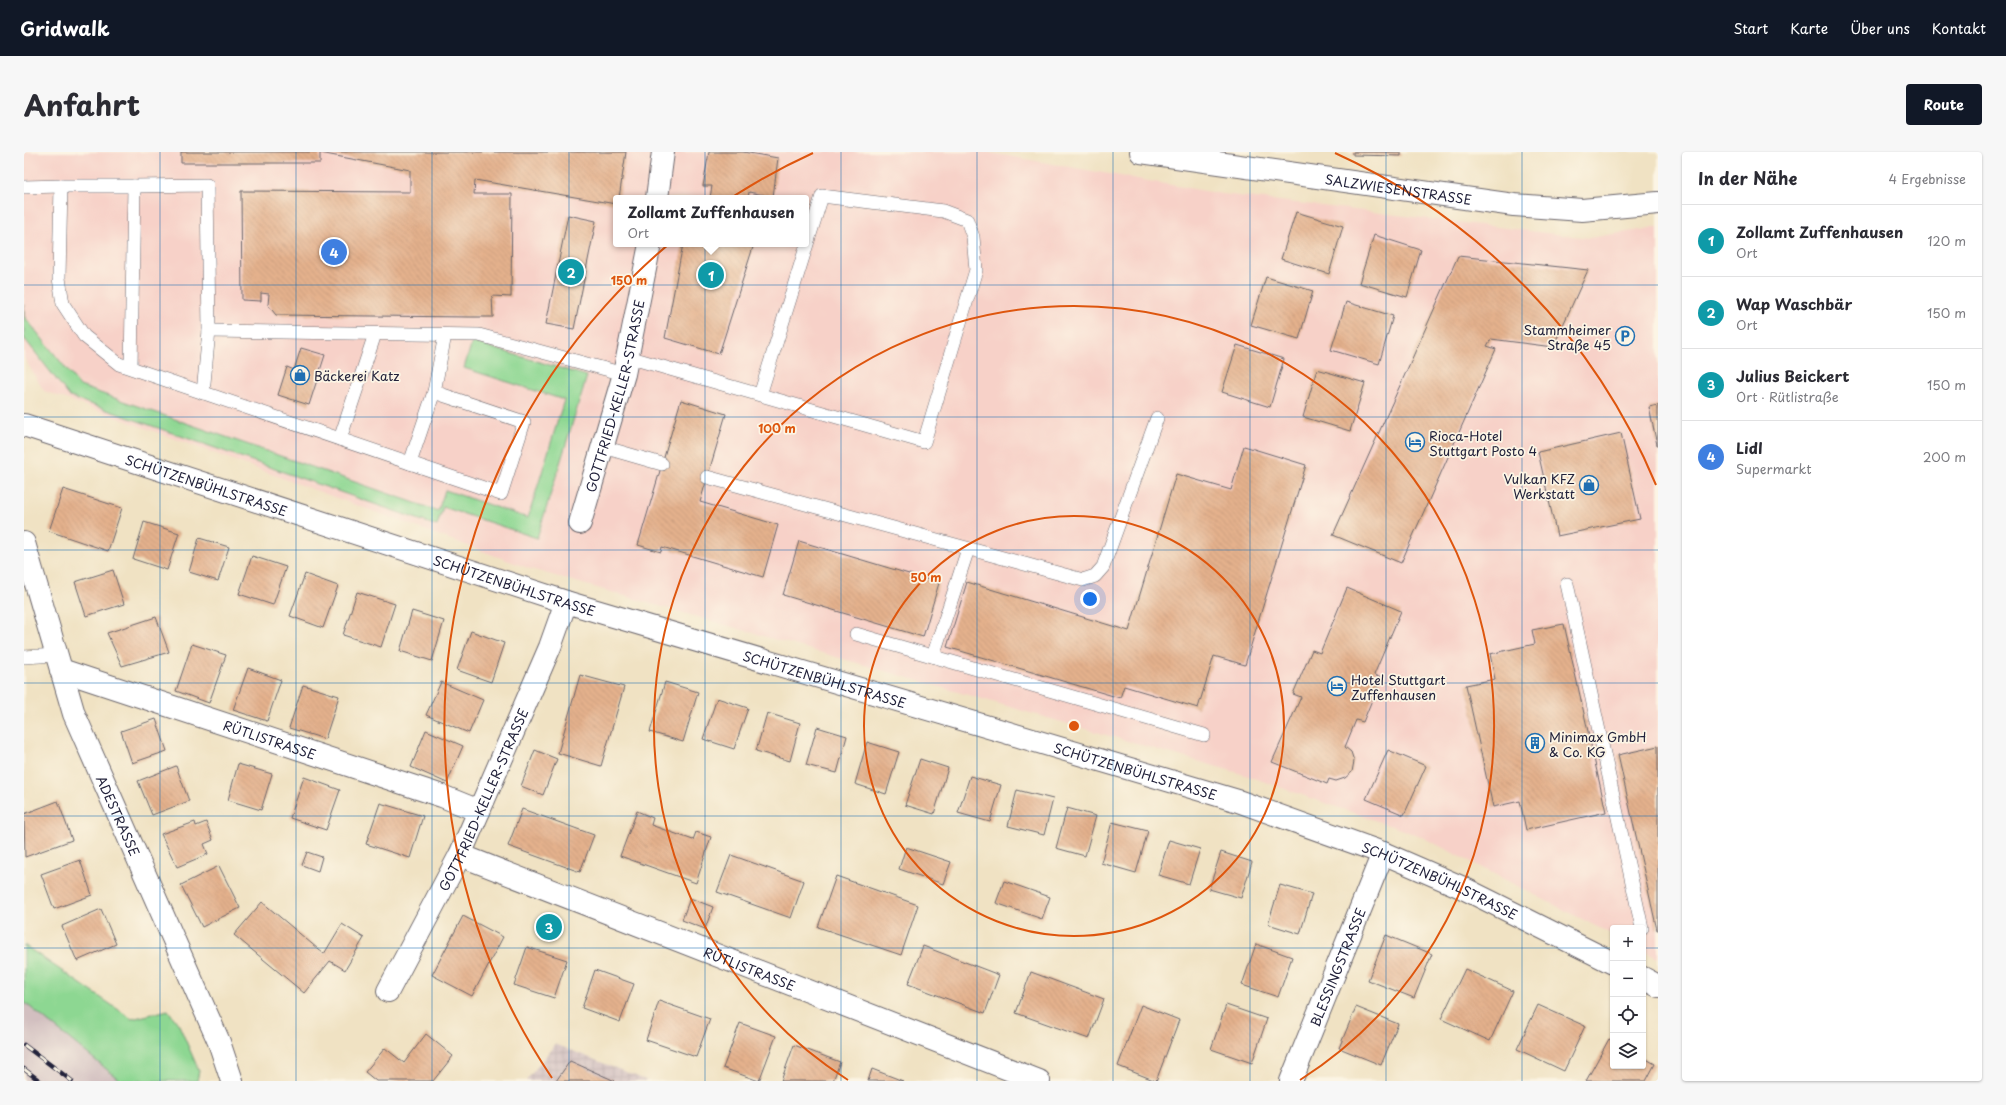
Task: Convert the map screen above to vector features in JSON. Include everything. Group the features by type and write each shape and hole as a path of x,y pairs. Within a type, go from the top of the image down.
{"street":[{"path":"657,195 663,152"},
{"name":"SALZWIESENSTRASSE","path":"1141,152 1514,205 1582,210 1658,203"},
{"name":"GOTTFRIED-KELLER-STRASSE","path":"580,523 626,366 649,247"},
{"name":"SCHÜTZENBÜHLSTRASSE","path":"24,425 566,602 1238,801 1383,853 1461,887 1610,962"},
{"name":"ADESTRASSE","path":"24,543 74,714 219,1042 232,1081"},
{"name":"GOTTFRIED-KELLER-STRASSE","path":"388,991 460,855 550,647 566,602"},
{"name":"RÜTLISTRASSE","path":"58,662 435,793 478,811"},
{"name":"BLESSINGSTRASSE","path":"1291,1081 1383,853"},
{"name":"RÜTLISTRASSE","path":"460,855 1039,1081"},
{"path":"1646,980 1658,986"}],"lane":[{"path":"24,187 207,185 209,331 203,393"},
{"path":"61,186 59,278 63,304 84,336 119,364 501,494 524,422 434,392"},
{"path":"131,368 134,186"},
{"path":"209,331 479,335 760,395 924,442 976,270 973,237 966,220 943,211 822,196 809,238"},
{"path":"760,395 806,247"},
{"path":"340,439 375,334"},
{"path":"410,463 434,392 445,335"},
{"path":"707,476 1064,576 1083,580 1095,576 1103,567 1157,418"},
{"path":"603,446 662,464"},
{"path":"933,656 968,549"},
{"path":"1567,584 1641,925"},
{"path":"856,634 1204,735"},
{"path":"24,657 58,662"}],"shaded area":[{"path":"24,152 986,152 1222,194 1589,238 1658,227 1658,958 1646,952 1646,925 1610,925 1610,933 1420,836 1242,774 531,569 44,391 24,358"},
{"path":"24,1002 121,1081 24,1081"},
{"path":"555,1044 648,1081 526,1081"}],"green space":[{"path":"24,316 80,386 438,511 445,490 528,518 564,400 464,368 472,342 587,376 537,538 443,507 437,526 70,397 24,338"},
{"path":"24,945 132,1019 168,1010 179,1025 199,1071 197,1081 121,1081 24,1002"}],"building":[{"path":"181,152 626,152 619,195 613,195 613,203 475,180 474,194 512,194 511,297 492,296 493,317 276,315 268,305 269,294 261,293 261,301 242,300 241,191 410,192 410,170 320,153 320,163 181,163"},
{"path":"709,152 743,152 778,158 773,195 763,195 749,192 748,195 710,195 712,186 703,186"},
{"path":"1353,152 1401,152 1401,156 1353,155"},
{"path":"1296,212 1343,226 1329,274 1281,259"},
{"path":"568,215 596,221 574,329 546,324"},
{"path":"1374,235 1421,250 1407,297 1359,283"},
{"path":"682,247 753,247 719,354 665,338"},
{"name":"Rioca-Hotel Stuttgart Posto 4","path":"1458,256 1588,270 1553,347 1491,339 1487,346 1496,349 1401,563 1333,535"},
{"path":"1266,277 1313,291 1299,339 1251,325"},
{"path":"1346,302 1393,316 1379,364 1331,350"},
{"path":"1237,345 1284,359 1270,407 1222,392"},
{"path":"301,348 325,355 309,405 278,395 287,367 294,370"},
{"path":"1317,369 1365,383 1350,431 1303,417"},
{"path":"681,400 726,414 700,502 778,525 763,577 662,547 661,552 638,545"},
{"path":"1658,405 1658,445 1657,445 1649,407"},
{"name":"Vulkan KFZ Werkstatt","path":"1621,433 1640,519 1557,536 1538,452"},
{"path":"1244,446 1306,465 1245,665 1214,656 1198,708 1124,686 1120,698 947,647 967,582 1129,631 1176,474 1231,490"},
{"path":"63,489 122,508 108,551 49,531"},
{"path":"144,522 179,533 167,570 133,559"},
{"path":"199,538 229,547 218,581 189,572"},
{"path":"799,541 939,583 923,637 783,595"},
{"path":"252,556 286,567 273,605 239,594"},
{"path":"113,570 124,604 86,616 75,582"},
{"path":"305,574 338,586 323,628 290,616"},
{"name":"Hotel Stuttgart Zuffenhausen","path":"1347,588 1401,611 1374,675 1381,678 1363,722 1356,720 1345,747 1351,752 1354,761 1352,772 1345,778 1336,781 1329,779 1327,784 1272,762 1301,697 1293,694 1312,650 1320,653"},
{"path":"357,592 395,604 381,647 343,635"},
{"path":"412,611 444,621 432,661 400,651"},
{"path":"156,617 169,652 122,666 107,633"},
{"name":"Minimax GmbH & Co. KG","path":"1564,624 1606,812 1526,830 1520,801 1493,807 1466,685 1495,679 1490,654 1535,644 1532,630"},
{"path":"471,631 504,643 491,682 457,670"},
{"path":"192,644 226,655 209,703 176,691"},
{"path":"248,668 281,680 267,721 233,710"},
{"path":"580,675 624,687 601,766 558,753"},
{"path":"441,682 483,700 469,733 426,715"},
{"path":"665,682 698,692 683,742 650,732"},
{"path":"303,685 339,696 325,739 289,728"},
{"path":"717,698 748,708 734,749 703,739"},
{"path":"767,713 800,723 790,761 756,751"},
{"path":"156,719 167,751 132,763 121,731"},
{"path":"817,727 847,736 837,773 806,765"},
{"path":"426,730 463,746 447,783 411,767"},
{"path":"867,742 899,752 886,794 855,784"},
{"path":"1658,746 1658,930 1657,930 1618,755"},
{"path":"535,750 557,759 543,795 521,786"},
{"path":"1388,750 1426,766 1404,815 1366,799"},
{"path":"920,759 948,768 934,814 905,805"},
{"path":"238,764 272,774 261,810 228,800"},
{"path":"176,766 189,801 152,815 138,781"},
{"path":"970,776 1001,785 990,822 958,813"},
{"path":"304,777 340,790 326,830 290,818"},
{"path":"1017,790 1053,799 1044,835 1008,826"},
{"path":"58,801 72,840 25,857 24,814"},
{"path":"380,803 423,816 410,858 366,844"},
{"path":"1067,808 1096,816 1085,856 1056,848"},
{"path":"522,809 594,835 580,872 508,846"},
{"path":"637,811 653,818 651,825 693,840 696,832 711,837 696,883 620,856"},
{"path":"195,822 196,826 206,822 213,840 204,844 208,854 177,867 161,834"},
{"path":"1112,822 1148,831 1136,873 1101,863"},
{"path":"1169,840 1200,849 1189,884 1158,875"},
{"path":"906,847 951,862 943,884 899,869"},
{"path":"307,852 322,857 318,871 302,865"},
{"path":"1221,852 1252,862 1241,898 1209,889"},
{"path":"731,855 804,881 791,918 717,892"},
{"path":"80,860 92,895 54,909 41,874"},
{"path":"219,866 240,908 202,927 181,885"},
{"path":"836,876 918,905 901,955 818,927"},
{"path":"1004,881 1050,897 1042,919 996,903"},
{"path":"1280,885 1312,894 1300,934 1268,924"},
{"path":"690,898 713,907 705,929 682,920"},
{"path":"262,902 324,954 342,924 364,938 345,970 330,961 304,993 234,935"},
{"path":"101,909 116,944 77,961 62,926"},
{"path":"463,916 503,937 472,996 432,975"},
{"path":"1386,935 1432,954 1414,998 1368,980"},
{"path":"1256,944 1292,957 1278,997 1242,985"},
{"path":"923,946 999,975 985,1013 908,984"},
{"path":"527,947 567,960 554,998 514,985"},
{"path":"1465,969 1513,991 1490,1041 1441,1019"},
{"path":"595,970 634,984 620,1022 582,1008"},
{"path":"1031,972 1104,999 1089,1039 1016,1013"},
{"path":"659,1001 710,1019 696,1057 646,1040"},
{"path":"1141,1005 1179,1020 1156,1081 1118,1066"},
{"path":"1226,1005 1267,1019 1252,1063 1211,1049"},
{"path":"1538,1005 1585,1026 1564,1071 1517,1049"},
{"path":"1356,1007 1398,1024 1381,1065 1339,1048"},
{"path":"740,1023 776,1036 759,1081 723,1068"},
{"path":"426,1034 453,1056 433,1081 376,1081 365,1072 385,1048 404,1063"},
{"path":"1609,1039 1610,1069 1646,1069 1646,1059 1655,1064 1646,1081 1586,1081"},
{"path":"794,1045 840,1062 833,1081 781,1081"},
{"path":"570,1061 615,1081 556,1081"},
{"path":"872,1069 903,1081 868,1081"}],"railway":[{"path":"24,1045 72,1081"},
{"path":"24,1069 40,1081"}],"place":[{"name":"Lidl","path":"334,252"},
{"name":"Wap Waschbär","path":"571,272"},
{"name":"Zollamt Zuffenhausen","path":"711,275"},
{"name":"Stammheimer Straße 45","path":"1625,336"},
{"name":"Bäckerei Katz","path":"300,375"},
{"name":"Rioca-Hotel Stuttgart Posto 4","path":"1415,442"},
{"name":"Vulkan KFZ Werkstatt","path":"1589,485"},
{"name":"Hotel Stuttgart Zuffenhausen","path":"1337,686"},
{"name":"Minimax GmbH & Co. KG","path":"1535,743"},
{"name":"Julius Beickert","path":"549,927"}]}
